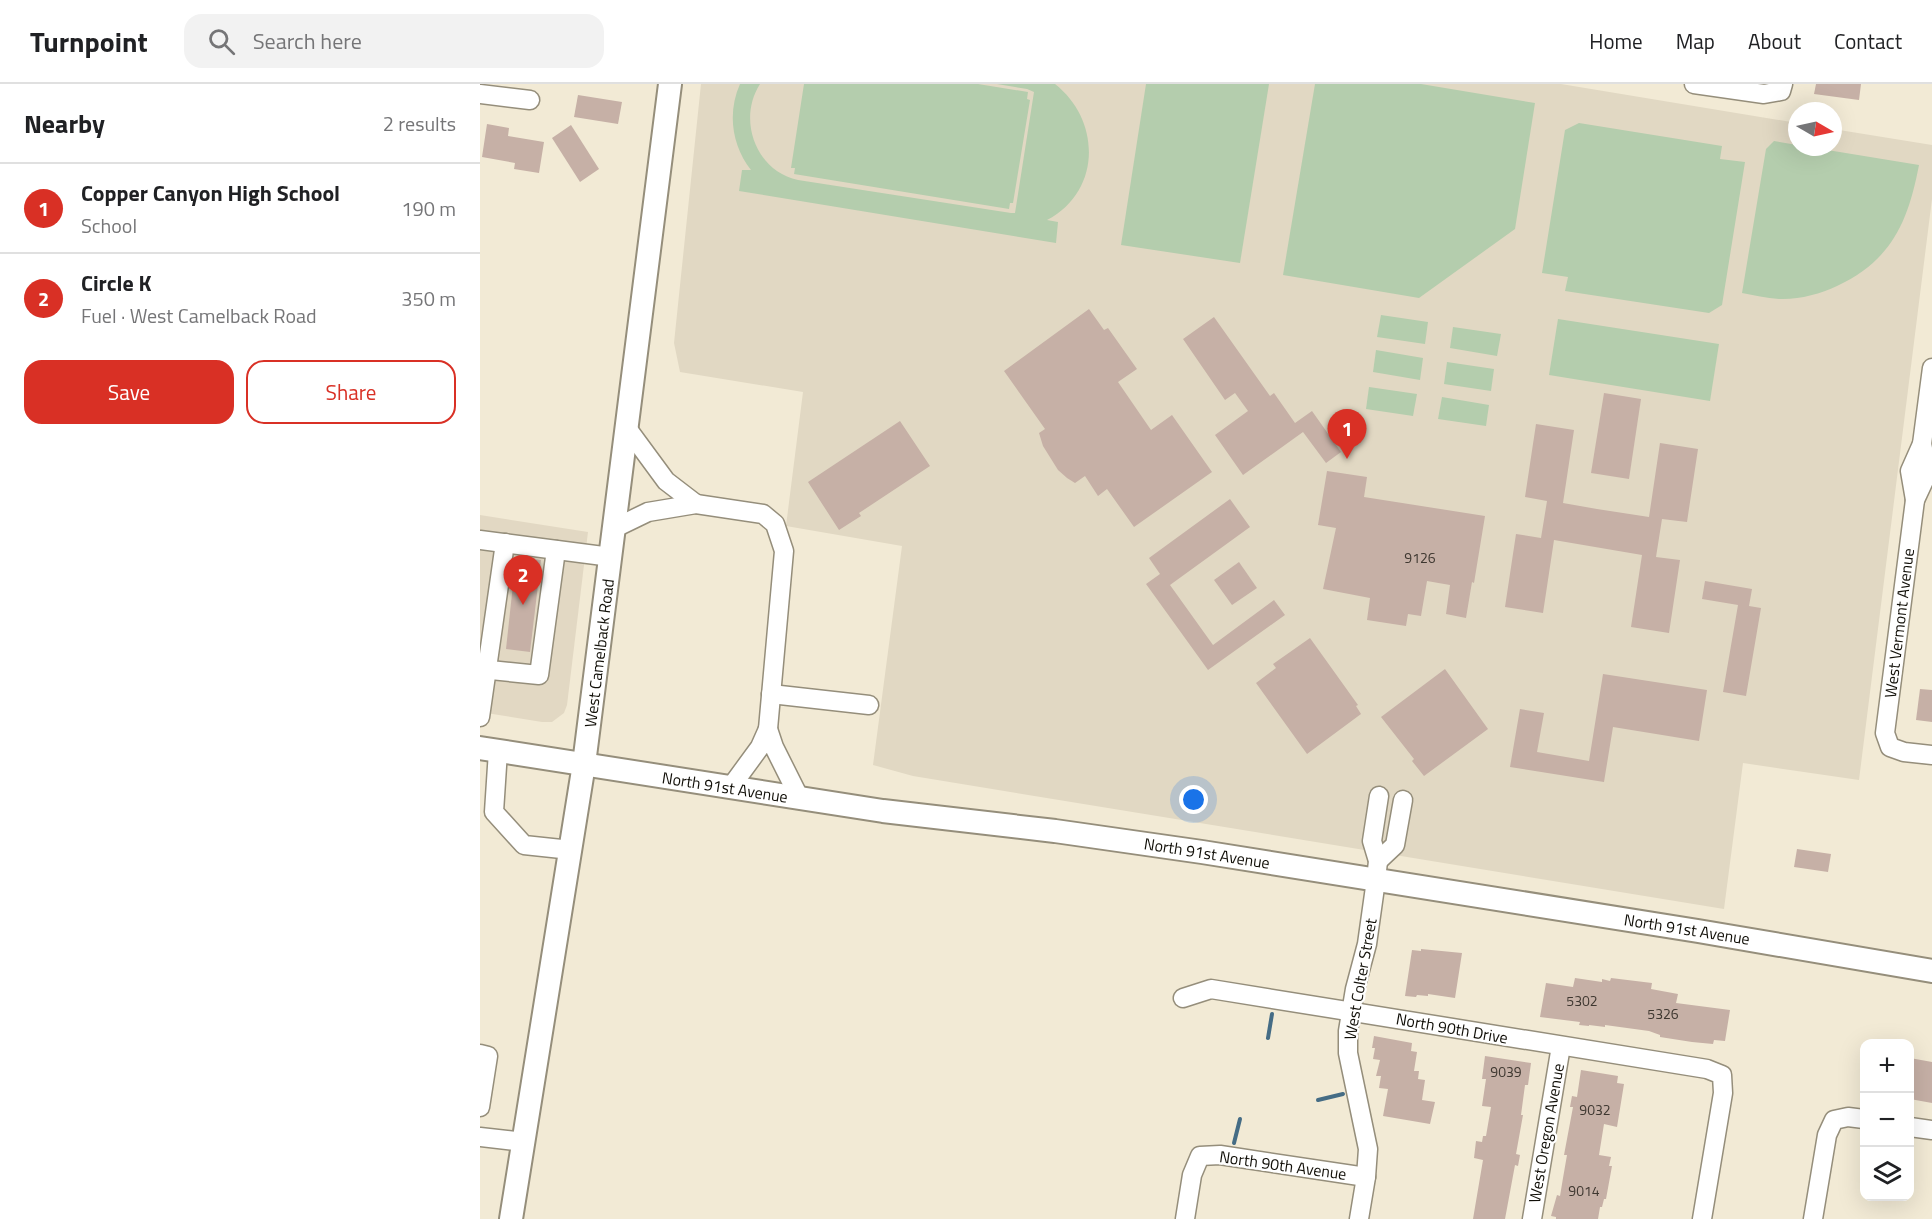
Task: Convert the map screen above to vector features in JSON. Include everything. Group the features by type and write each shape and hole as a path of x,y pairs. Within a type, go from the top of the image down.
{"main road":[{"name":"West Camelback Road","path":"512,1219 584,764 670,84"},
{"name":"North 91st Avenue","path":"489,749 884,811 1377,870 1698,931 1932,971"}],"street":[{"path":"1695,84 1764,94 1782,87"},
{"path":"480,94 530,100"},
{"name":"West Vermont Avenue","path":"1932,368 1922,444 1910,471 1915,500 1885,732 1890,747 1904,752 1932,755"},
{"path":"627,428 666,481 696,504"},
{"path":"615,528 648,512 696,504 763,514 775,524 784,551 768,729 760,747 730,788"},
{"path":"480,540 611,557"},
{"path":"480,717 484,670 505,543"},
{"path":"484,670 539,675 556,550"},
{"path":"771,694 869,705"},
{"path":"768,729 774,747 800,799"},
{"path":"489,749 494,812 524,845 571,850"},
{"path":"1377,870 1372,841 1379,796"},
{"path":"1377,870 1395,845 1403,800"},
{"name":"West Colter Street","path":"1359,1219 1368,1149 1348,1053 1348,1031 1367,944 1377,870"},
{"name":"North 90th Drive","path":"1183,999 1212,989 1707,1069 1722,1075 1723,1093 1702,1219"},
{"name":"West Oregon Avenue","path":"1532,1219 1561,1046"},
{"path":"480,1054 489,1056 480,1107"},
{"path":"1813,1219 1827,1136 1834,1120 1848,1117 1860,1118"},
{"path":"1914,1128 1932,1130"},
{"path":"480,1137 524,1142"},
{"name":"North 90th Avenue","path":"1185,1219 1192,1175 1200,1156 1220,1155 1366,1177"}],"shaded area":[{"path":"701,84 1561,84 1788,122 1788,156 1842,156 1842,130 1932,145 1932,199 1859,780 1743,763 1724,909 913,776 873,765 902,546 786,526 803,392 680,372 674,343"},
{"path":"480,515 588,532 567,705 564,713 552,722 480,712"}],"green space":[{"path":"740,84 760,84 753,98 750,113 751,128 761,155 783,175 798,180 1015,213 1034,92 997,84 1055,84 1070,99 1081,116 1087,135 1089,155 1086,174 1078,192 1065,207 1047,220 1058,222 1056,243 739,191 742,170 751,170 739,151 733,129 734,106"},
{"path":"804,84 978,84 1028,92 1027,99 1030,100 1013,203 1010,203 1009,209 794,174 795,168 791,168"},
{"path":"1146,84 1269,84 1240,263 1121,245"},
{"path":"1315,84 1421,84 1535,103 1515,229 1419,298 1283,275"},
{"path":"1579,123 1722,146 1720,159 1745,162 1722,305 1709,313 1565,291 1568,277 1542,273 1565,130"},
{"path":"1774,141 1788,143 1788,156 1842,156 1842,152 1919,165 1909,204 1895,237 1871,264 1856,276 1830,289 1786,299 1742,293 1766,149"},
{"path":"1381,315 1428,322 1425,344 1377,337"},
{"path":"1558,319 1719,344 1710,401 1549,375"},
{"path":"1453,327 1501,334 1497,356 1450,348"},
{"path":"1376,350 1423,358 1420,380 1373,372"},
{"path":"1447,362 1494,369 1491,391 1444,384"},
{"path":"1369,387 1417,394 1413,416 1366,409"},
{"path":"1442,397 1489,405 1486,426 1438,419"}],"building":[{"path":"1816,84 1861,84 1859,100 1814,94"},
{"path":"578,95 622,102 618,124 574,117"},
{"path":"487,124 509,128 508,136 544,142 539,173 514,169 515,163 482,157"},
{"path":"571,125 599,169 580,182 552,138"},
{"path":"1089,309 1104,330 1108,328 1137,369 1118,382 1151,430 1172,415 1212,472 1134,527 1107,489 1098,496 1085,476 1075,483 1058,470 1043,446 1039,433 1045,429 1004,371"},
{"path":"1214,317 1270,396 1274,393 1295,423 1312,411 1341,452 1326,463 1303,432 1243,475 1215,435 1248,411 1235,393 1225,400 1183,339"},
{"path":"1604,393 1641,399 1629,479 1591,473"},
{"path":"900,421 930,466 859,513 861,516 839,530 808,482"},
{"path":"1536,424 1574,430 1563,503 1597,509 1649,517 1660,443 1698,449 1687,522 1662,519 1656,557 1680,560 1669,633 1631,627 1642,555 1554,540 1543,613 1505,607 1516,534 1541,538 1547,501 1525,497"},
{"path":"1327,471 1367,477 1364,497 1485,516 1466,618 1446,614 1450,585 1427,581 1421,616 1408,614 1406,626 1367,620 1370,598 1323,589 1336,528 1318,525"},
{"path":"1230,499 1250,527 1170,585 1213,645 1274,600 1285,615 1208,670 1146,584 1160,574 1149,558"},
{"path":"516,557 541,560 530,652 506,649"},
{"path":"1239,562 1257,588 1232,605 1214,580"},
{"path":"1705,581 1752,589 1749,606 1761,608 1746,696 1723,692 1738,605 1702,599"},
{"path":"1310,638 1358,705 1356,706 1361,714 1307,754 1256,683 1276,668 1273,664"},
{"path":"1445,669 1488,729 1424,776 1412,761 1414,759 1381,717"},
{"path":"1603,674 1707,690 1699,741 1613,727 1604,782 1510,767 1520,709 1544,713 1537,752 1589,761"},
{"path":"1920,689 1932,690 1932,722 1916,720"},
{"path":"1797,849 1831,854 1828,872 1794,867"},
{"path":"1421,949 1462,953 1455,998 1428,994 1428,996 1405,996 1412,950 1421,951"},
{"path":"1575,978 1602,982 1602,979 1610,981 1611,978 1652,983 1651,989 1678,994 1676,1003 1730,1010 1725,1041 1714,1040 1713,1044 1692,1042 1660,1037 1649,1031 1605,1025 1605,1027 1579,1025 1580,1022 1540,1017 1546,983 1573,987"},
{"path":"1374,1036 1412,1043 1411,1051 1417,1052 1414,1071 1419,1071 1418,1079 1425,1080 1422,1100 1435,1102 1430,1124 1383,1116 1388,1089 1379,1088 1381,1076 1376,1076 1380,1060 1373,1059"},
{"path":"1485,1056 1531,1063 1528,1085 1525,1085 1521,1115 1523,1115 1516,1154 1520,1155 1518,1166 1515,1165 1505,1219 1473,1219 1483,1160 1474,1158 1476,1141 1482,1142 1483,1136 1486,1136 1491,1107 1482,1106 1486,1079 1482,1079"},
{"path":"1914,1059 1932,1062 1932,1103 1914,1100"},
{"path":"1581,1070 1618,1076 1617,1083 1624,1084 1617,1127 1604,1124 1599,1155 1611,1157 1609,1166 1612,1166 1606,1199 1600,1207 1598,1219 1556,1219 1551,1216 1557,1195 1560,1196 1567,1155 1564,1155 1573,1107 1570,1107 1572,1096 1577,1097"}],"waterway":[{"path":"1268,1038 1272,1014"},
{"path":"1318,1100 1343,1094"},
{"path":"1234,1143 1240,1119"}],"place":[{"name":"Copper Canyon High School","path":"1347,459"},
{"name":"Circle K","path":"523,605"}]}
